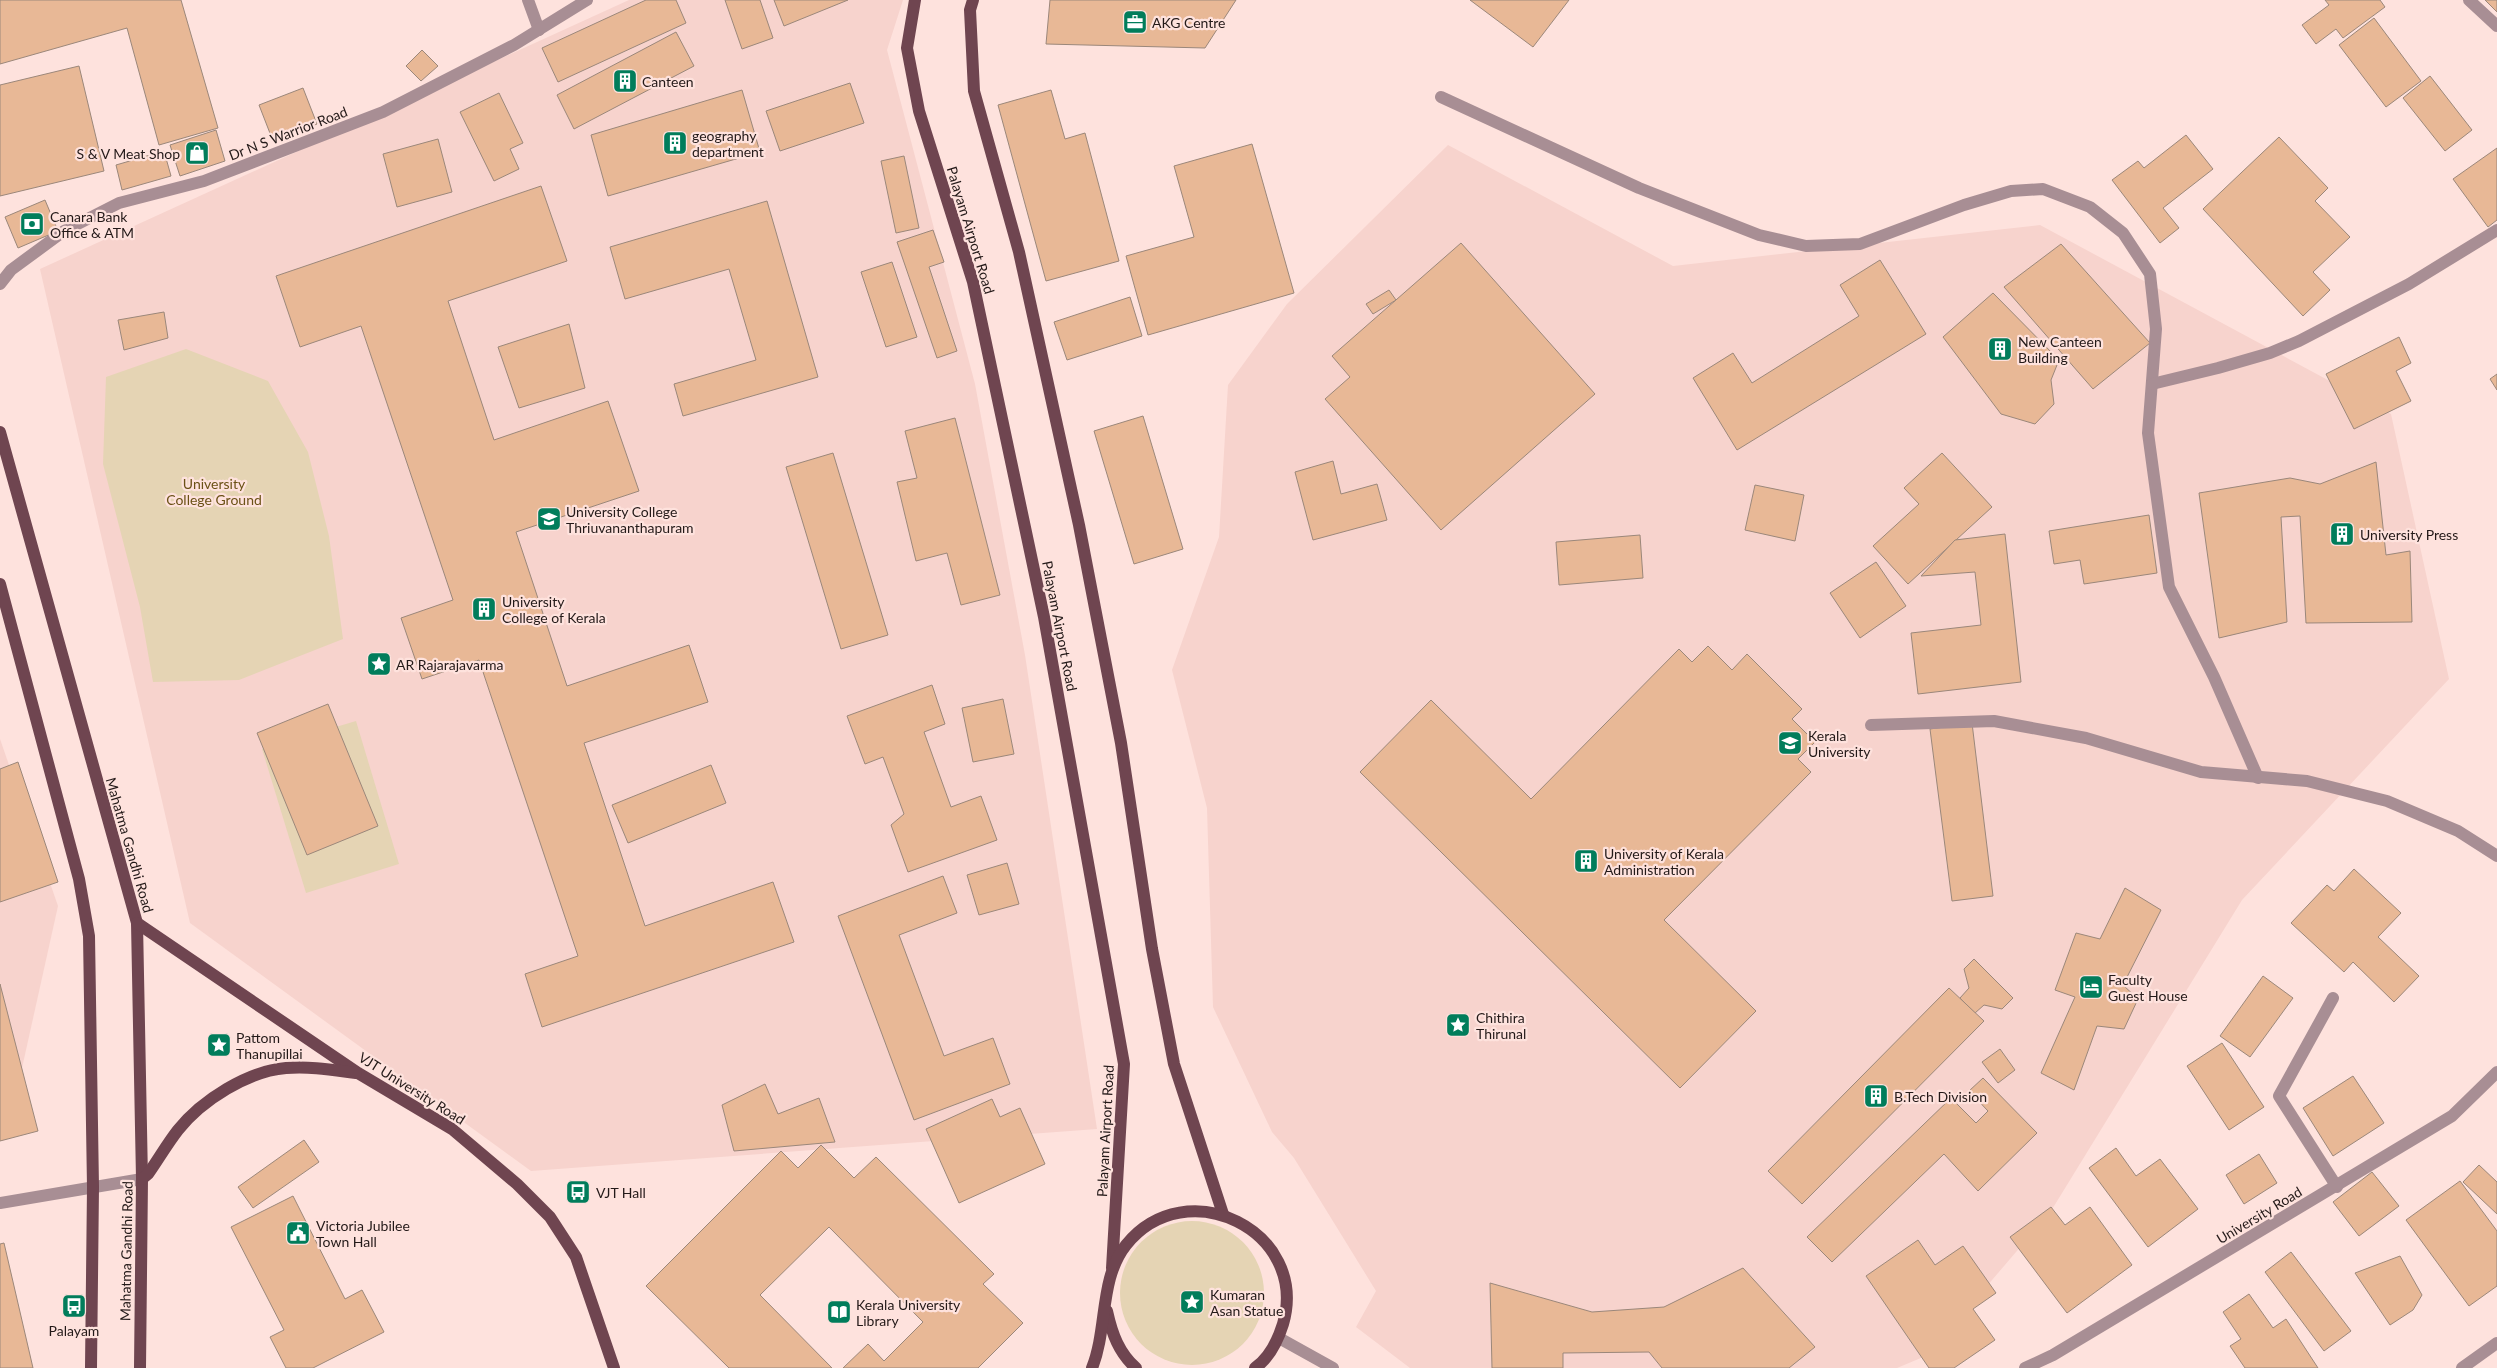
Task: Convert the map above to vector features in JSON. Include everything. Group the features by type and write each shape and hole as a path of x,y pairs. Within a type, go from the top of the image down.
{"main road":[{"name":"Palayam Airport Road","path":"915,0 907,48 919,110 977,301 1044,617 1124,1064 1112,1268"},
{"path":"973,0 970,10 974,91 1019,252 1079,525 1121,743 1152,949 1174,1064 1223,1214"},
{"name":"Mahatma Gandhi Road","path":"0,432 136,923 142,1179 140,1368"},
{"path":"0,584 79,879 89,936 93,1187 91,1368"},
{"name":"VJT University Road","path":"136,923 358,1073 452,1129 518,1184 550,1217 576,1257 614,1368"},
{"path":"142,1179 179,1129 205,1104 242,1080 284,1068 317,1068 358,1073"},
{"path":"1092,1368 1106,1307 1107,1287 1112,1268 1126,1245 1146,1226 1170,1215 1196,1210 1223,1214 1243,1223 1262,1238 1277,1260 1286,1285 1287,1312 1279,1338 1262,1363 1255,1368"},
{"path":"1106,1307 1112,1335 1127,1360 1136,1368"}],"street":[{"path":"528,0 539,30"},
{"name":"Dr N S Warrior Road","path":"0,284 11,270 64,231 120,203 204,181 383,112 514,45 586,0"},
{"path":"2468,0 2497,25"},
{"path":"1441,97 1639,188 1759,235 1806,246 1860,244 1964,205 2011,191 2043,189 2090,207 2123,233 2150,274 2156,329 2148,433 2169,587 2214,677 2258,778"},
{"path":"2152,384 2270,353 2299,341 2409,284 2497,230"},
{"path":"1871,725 1994,721 2086,738 2200,772 2307,781 2387,801 2458,831 2497,856"},
{"path":"2333,998 2279,1096 2337,1187"},
{"name":"University Road","path":"2025,1368 2053,1355 2337,1187 2452,1116 2497,1072"},
{"path":"0,1203 142,1179"},
{"path":"1279,1338 1332,1368"},
{"path":"2462,1368 2497,1343"}],"shaded area":[{"name":"University College Thriuvananthapuram","path":"629,0 903,0 887,50 975,384 1025,655 1097,1129 531,1171 190,923 40,269"},
{"name":"Kerala University","path":"1448,145 1673,266 2040,225 2391,414 2449,679 2242,900 2051,1211 1928,1355 1897,1368 1410,1368 1356,1327 1376,1291 1294,1158 1272,1132 1213,1007 1207,808 1172,670 1219,537 1228,385 1287,304"},
{"path":"0,739 58,906 6,1140 0,1141"}],"green space":[{"name":"University College Ground","path":"186,349 268,381 308,452 329,536 343,639 239,680 153,682 140,607 103,464 106,377"},
{"path":"356,721 399,864 306,893 262,749"},
{"path":"1192,1221 1206,1222 1220,1227 1232,1233 1243,1242 1252,1253 1258,1265 1263,1279 1263,1307 1258,1321 1252,1333 1243,1344 1232,1353 1220,1359 1206,1364 1192,1365 1178,1364 1164,1359 1152,1353 1141,1344 1132,1333 1126,1321 1121,1307 1120,1293 1121,1279 1126,1265 1132,1253 1141,1242 1152,1233 1164,1227 1178,1222"}],"building":[{"path":"0,0 181,0 218,128 159,145 127,28 0,64"},
{"path":"646,0 676,0 686,23 558,82 542,48"},
{"path":"725,0 760,0 773,38 742,49"},
{"path":"774,0 848,0 784,26"},
{"name":"AKG Centre","path":"1050,0 1236,0 1205,48 1046,44"},
{"path":"1470,0 1569,0 1533,47"},
{"path":"2325,0 2380,0 2385,7 2343,38 2336,29 2316,44 2302,25 2329,5"},
{"path":"2485,0 2497,0 2497,12"},
{"path":"2374,18 2421,81 2386,107 2339,45"},
{"name":"Canteen","path":"676,32 694,66 574,129 557,95"},
{"path":"422,50 438,66 421,81 406,66"},
{"path":"79,66 104,171 0,196 0,85"},
{"path":"2430,76 2472,130 2445,151 2403,98"},
{"path":"850,83 864,123 780,151 766,111"},
{"path":"303,88 317,124 273,141 259,105"},
{"name":"geography department","path":"742,90 760,152 608,196 591,135"},
{"path":"1051,90 1065,139 1085,133 1119,261 1046,281 998,105"},
{"path":"499,93 523,143 510,149 519,169 494,181 460,112"},
{"name":"S & V Meat Shop","path":"216,130 225,161 180,176 170,145"},
{"path":"2186,135 2213,169 2163,208 2179,228 2160,243 2112,180 2138,161 2144,168"},
{"path":"2279,137 2328,188 2315,201 2350,237 2313,272 2330,290 2303,316 2203,209"},
{"path":"438,139 452,192 397,207 383,154"},
{"path":"1252,144 1294,293 1148,335 1126,256 1194,237 1174,166"},
{"path":"2497,148 2497,220 2488,227 2453,179"},
{"path":"164,151 171,176 122,190 116,165"},
{"path":"904,156 919,228 896,233 881,161"},
{"name":"University College of Kerala","path":"541,186 567,261 448,301 494,440 608,401 639,491 516,532 567,686 689,645 708,702 584,743 645,926 773,882 794,942 542,1027 525,974 578,956 479,660 422,679 401,618 453,600 361,326 300,347 276,276"},
{"name":"Canara Bank Office & ATM","path":"45,200 58,231 18,248 5,217"},
{"path":"767,201 818,377 683,416 674,384 756,360 729,269 625,299 610,247"},
{"path":"933,230 944,262 929,267 957,351 937,358 897,242"},
{"path":"1461,243 1595,394 1441,530 1325,399 1350,377 1332,356"},
{"path":"2061,244 2150,343 2093,389 2004,287"},
{"path":"1880,260 1926,334 1737,450 1693,378 1733,353 1752,383 1859,316 1840,285"},
{"path":"892,262 917,337 886,347 861,272"},
{"path":"1389,290 1396,300 1373,314 1366,304"},
{"name":"New Canteen Building","path":"1993,293 2059,360 2051,380 2054,404 2035,424 2001,414 1943,337"},
{"path":"1130,297 1142,336 1067,360 1054,322"},
{"path":"164,312 168,338 124,350 118,320"},
{"path":"569,324 585,388 519,408 498,347"},
{"path":"2399,337 2411,363 2396,371 2411,401 2354,429 2326,374"},
{"path":"2497,374 2497,390 2490,379"},
{"path":"1143,416 1183,549 1134,564 1094,431"},
{"path":"955,418 1000,595 961,605 947,553 916,561 897,482 917,478 905,431"},
{"path":"833,453 888,635 841,649 786,467"},
{"path":"1942,453 1992,507 1908,584 1873,546 1919,504 1904,488"},
{"path":"1333,461 1341,494 1377,484 1387,520 1313,540 1295,472"},
{"name":"University Press","path":"2376,462 2386,555 2410,551 2412,622 2306,623 2300,516 2281,517 2287,622 2219,638 2199,493 2290,478 2320,484"},
{"path":"1755,485 1804,495 1795,541 1745,530"},
{"path":"2149,515 2157,573 2084,584 2080,560 2054,564 2049,531"},
{"path":"2005,534 2021,682 1918,694 1911,633 1981,625 1975,572 1921,576 1955,540"},
{"path":"1640,535 1643,578 1559,585 1556,542"},
{"path":"1876,562 1906,606 1860,638 1830,593"},
{"name":"University of Kerala Administration","path":"1708,646 1732,670 1747,654 1802,709 1792,719 1815,742 1798,759 1811,772 1664,920 1756,1011 1680,1088 1360,772 1431,700 1531,799 1679,649 1692,662"},
{"path":"932,685 945,724 924,732 951,807 981,796 997,840 908,872 891,825 904,814 883,757 865,764 847,716"},
{"path":"1003,699 1014,754 973,762 962,708"},
{"path":"328,704 378,826 307,855 257,733"},
{"path":"1972,723 1993,896 1952,901 1930,729"},
{"path":"18,762 58,882 0,902 0,769"},
{"path":"711,765 726,803 628,843 612,805"},
{"path":"1007,863 1019,904 979,915 967,875"},
{"path":"2354,869 2401,913 2378,937 2419,976 2394,1002 2353,962 2344,972 2291,923 2327,885 2334,891"},
{"path":"943,876 957,913 899,935 944,1056 993,1038 1010,1084 914,1120 838,916"},
{"name":"Faculty Guest House","path":"2125,888 2161,910 2123,985 2138,999 2124,1029 2097,1026 2074,1090 2041,1073 2075,997 2055,990 2076,933 2100,939"},
{"path":"1974,959 2013,998 2002,1009 1984,1005 1975,1013 1960,998 1969,988 1964,969"},
{"path":"2263,976 2293,998 2250,1057 2220,1036"},
{"path":"0,984 38,1131 0,1141"},
{"name":"B.Tech Division","path":"1949,988 1984,1021 1802,1204 1768,1171"},
{"path":"2222,1043 2264,1107 2229,1130 2187,1066"},
{"path":"2000,1049 2015,1070 1998,1083 1982,1062"},
{"path":"2353,1076 2384,1123 2333,1156 2303,1108"},
{"path":"1983,1078 2037,1133 1978,1191 1944,1154 1832,1262 1807,1237 1951,1098 1976,1123 1988,1111 1969,1091"},
{"path":"765,1084 778,1114 819,1098 835,1142 734,1151 722,1105"},
{"path":"992,1099 1000,1117 1020,1108 1045,1164 959,1203 926,1129"},
{"path":"304,1140 319,1162 253,1208 238,1187"},
{"path":"821,1145 854,1178 876,1157 994,1274 983,1284 1023,1323 978,1368 843,1368 868,1344 884,1361 923,1322 829,1227 760,1295 832,1368 729,1368 646,1286 781,1151 798,1168"},
{"path":"2116,1148 2136,1176 2160,1159 2198,1209 2148,1247 2089,1168"},
{"path":"2259,1154 2277,1183 2244,1204 2226,1175"},
{"path":"2479,1165 2497,1182 2497,1214 2463,1182"},
{"path":"2372,1172 2399,1206 2359,1236 2333,1202"},
{"path":"2460,1181 2497,1231 2497,1286 2469,1306 2406,1220"},
{"path":"293,1196 345,1299 362,1290 384,1332 313,1368 286,1368 270,1337 284,1330 231,1227"},
{"path":"2051,1207 2065,1225 2090,1207 2132,1265 2067,1313 2010,1237"},
{"path":"1918,1240 1935,1265 1963,1246 1996,1293 1973,1309 1995,1340 1954,1368 1929,1368 1866,1276"},
{"path":"4,1243 33,1368 0,1368 0,1244"},
{"path":"2291,1252 2351,1331 2324,1351 2265,1272"},
{"path":"2400,1256 2422,1295 2413,1310 2390,1325 2355,1273"},
{"path":"1743,1268 1815,1347 1789,1368 1662,1368 1649,1352 1563,1353 1563,1368 1492,1368 1490,1283 1592,1312 1664,1307"},
{"path":"2249,1294 2273,1328 2286,1319 2318,1368 2245,1368 2230,1346 2241,1339 2223,1312"}],"place":[{"name":"AKG Centre","path":"1135,22"},
{"name":"Canteen","path":"625,81"},
{"name":"geography department","path":"675,143"},
{"name":"S & V Meat Shop","path":"197,153"},
{"name":"Canara Bank Office & ATM","path":"32,224"},
{"name":"New Canteen Building","path":"2000,349"},
{"name":"University College Thriuvananthapuram","path":"549,519"},
{"name":"University Press","path":"2342,534"},
{"name":"University College of Kerala","path":"484,609"},
{"name":"AR Rajarajavarma","path":"379,664"},
{"name":"Kerala University","path":"1790,743"},
{"name":"University of Kerala Administration","path":"1586,861"},
{"name":"Faculty Guest House","path":"2091,987"},
{"name":"Chithira Thirunal","path":"1458,1025"},
{"name":"Pattom Thanupillai","path":"219,1045"},
{"name":"B.Tech Division","path":"1876,1096"},
{"name":"VJT Hall","path":"578,1192"},
{"name":"Victoria Jubilee Town Hall","path":"298,1233"},
{"name":"Kumaran Asan Statue","path":"1192,1302"},
{"name":"Palayam","path":"74,1306"},
{"name":"Kerala University Library","path":"839,1312"}]}
